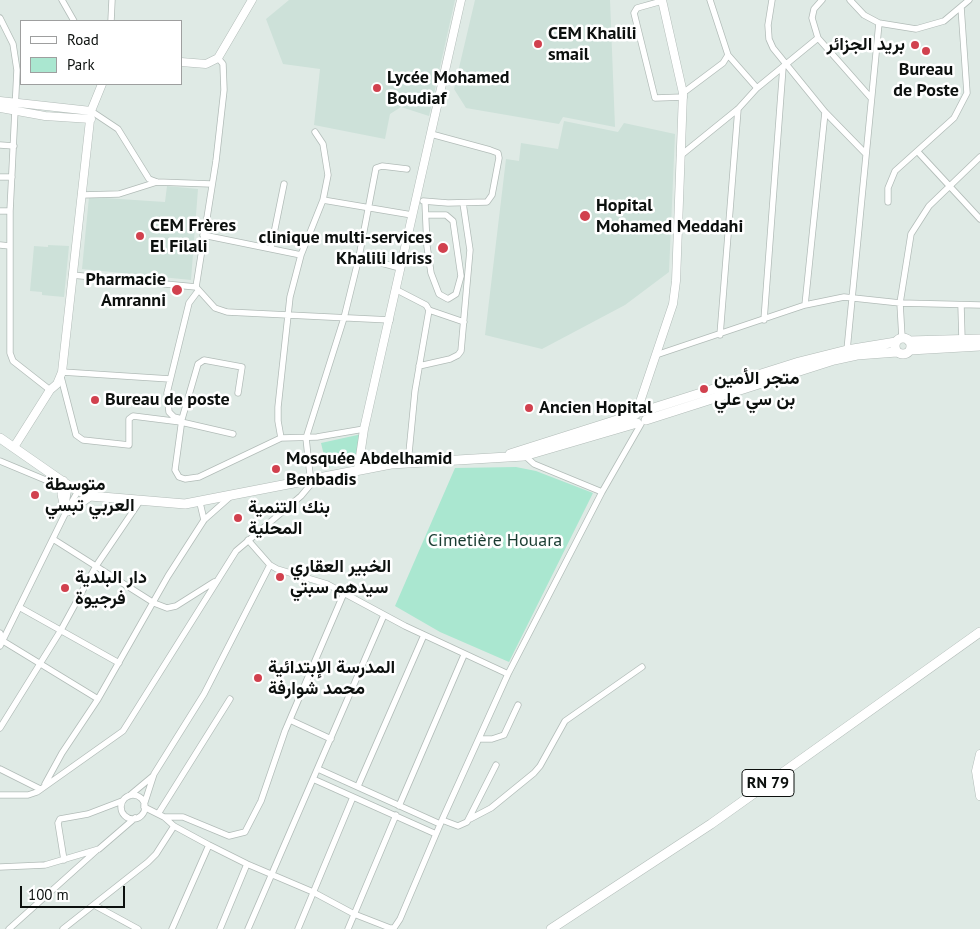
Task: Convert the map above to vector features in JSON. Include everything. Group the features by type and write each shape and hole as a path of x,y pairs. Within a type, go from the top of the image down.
{"main road":[{"path":"182,62 206,64 218,58 252,0"},
{"path":"358,470 364,430 461,0"},
{"path":"640,417 674,296 684,95 662,0"},
{"path":"14,447 50,390 62,375 80,196 91,115 102,85"},
{"path":"0,101 45,116 91,115"},
{"path":"0,108 15,107"},
{"path":"640,417 799,362 847,350 901,343 980,339"},
{"path":"901,343 910,350"},
{"path":"901,343 904,354 910,350 980,346"},
{"path":"0,438 64,483 90,496 140,501 200,503 312,478 358,470 408,463 506,456 523,453 826,362 901,343"},
{"path":"64,483 62,494 66,511 90,496"},
{"name":"RN 79","path":"551,929 711,824 980,632"},
{"path":"980,754 976,771 980,796"}],"street":[{"path":"62,0 73,20"},
{"path":"111,20 112,0"},
{"path":"662,0 637,8 634,13 655,98 684,95 722,63 728,55"},
{"path":"710,0 728,55 757,88"},
{"path":"772,0 768,19 769,39 785,66 825,112 865,153"},
{"path":"822,0 814,9 812,18 818,38 871,98"},
{"path":"850,0 864,15 879,23 916,29 944,20 969,0"},
{"path":"888,202 888,188 891,176 954,118 966,93 961,8"},
{"path":"0,18 14,44 17,58 10,211 10,353 13,361 50,390"},
{"path":"847,350 879,23"},
{"path":"680,156 738,109 757,88 818,38"},
{"path":"218,58 223,64 224,90 197,289 189,303 167,393 169,412 174,417 233,434"},
{"path":"764,320 785,66"},
{"path":"720,335 738,109"},
{"path":"806,305 825,112"},
{"path":"91,115 106,119 118,129 147,177 157,182"},
{"path":"281,438 278,407 290,297 301,255 323,200 329,169 322,144 315,132"},
{"path":"416,199 425,202 464,203 487,202 491,198 499,154 430,134"},
{"path":"0,146 14,146"},
{"path":"918,152 980,220"},
{"path":"901,343 900,303 911,234 929,206 951,188 980,157"},
{"path":"0,794 28,795 123,731 236,551 302,496 311,484 312,478 306,438 344,318 359,258 376,168 382,166 407,169"},
{"path":"0,177 12,177"},
{"path":"80,196 119,194 157,182 211,184"},
{"path":"271,248 284,184"},
{"path":"323,200 412,215"},
{"path":"425,202 426,215 431,273 439,294 448,299 456,294 461,276 453,221 446,215 426,215"},
{"path":"419,366 458,356 461,351 470,250 464,203"},
{"path":"0,211 10,211"},
{"path":"203,235 301,255"},
{"path":"0,246 10,246"},
{"path":"359,258 400,268"},
{"path":"72,275 197,289 220,310 390,320"},
{"path":"395,289 426,305 429,310 464,322"},
{"path":"656,355 806,305 851,296 900,303 980,305"},
{"path":"961,305 962,340"},
{"path":"408,463 411,423 429,310"},
{"path":"238,393 242,367 201,361 198,364 181,420 176,474 185,479 199,476 281,438 306,438 364,430"},
{"path":"170,379 62,375 76,435 83,440 128,445 130,419 133,416 181,420"},
{"path":"164,816 174,826 209,846 312,892 354,914 390,928 396,926 508,674 640,417"},
{"path":"523,453 534,464 602,492"},
{"path":"0,461 48,481 64,483"},
{"path":"2,644 52,539 78,491"},
{"path":"42,787 98,699 168,576 204,520 230,497"},
{"path":"0,728 60,630 96,566 140,501"},
{"path":"200,503 204,520"},
{"path":"52,539 154,603 171,608 216,581"},
{"path":"248,540 270,565 285,572 327,584 464,655 508,674"},
{"path":"9,929 99,849 141,815 154,774 204,694 270,565"},
{"path":"129,796 139,797 144,806 164,816 183,817 229,836 245,832 261,801 290,720 344,593"},
{"path":"20,607 119,663"},
{"path":"248,929 384,615"},
{"path":"0,633 2,644"},
{"path":"358,786 424,635"},
{"path":"2,644 39,662 98,699"},
{"path":"399,806 464,655"},
{"path":"318,769 399,806 441,822 460,826 491,808 534,773 540,766 565,721 642,667"},
{"path":"158,814 230,698"},
{"path":"480,739 492,739 504,735 518,705"},
{"path":"290,720 331,739"},
{"path":"470,819 496,765"},
{"path":"0,769 42,787"},
{"path":"64,860 58,823 60,819 88,814 122,802 154,774"},
{"path":"313,779 436,834"},
{"path":"298,929 353,797"},
{"path":"122,802 122,830"},
{"path":"122,811 126,816 135,818"},
{"path":"348,929 396,816"},
{"path":"63,929 156,854 174,826"},
{"path":"172,929 209,846"},
{"path":"0,867 45,865 99,849"},
{"path":"220,929 247,864"},
{"path":"94,905 127,927 138,929"}],"shaded area":[{"name":"Lycée Mohamed Boudiaf","path":"289,0 455,0 429,116 401,107 390,114 385,139 314,125 320,69 283,64 266,19"},
{"name":"CEM Khalili smail","path":"475,0 610,0 615,127 563,117 559,124 466,108 454,89"},
{"name":"Hopital Mohamed Meddahi","path":"564,121 618,132 624,123 675,134 669,272 625,305 542,349 485,335 506,159 519,161 521,143 558,149"},
{"name":"CEM Frères El Filali","path":"167,186 198,189 191,280 82,269 89,197 165,202"},
{"path":"48,245 69,246 64,297 42,295 42,292 30,291 34,246 48,247"}],"green space":[{"path":"362,434 358,460 327,468 321,443"},
{"name":"Cimetière Houara","path":"516,467 536,471 593,493 509,662 440,632 395,606 455,468"}],"place":[{"name":"CEM Khalili smail","path":"538,44"},
{"name":"بريد الجزائر","path":"915,45"},
{"name":"Bureau de Poste","path":"926,51"},
{"name":"Lycée Mohamed Boudiaf","path":"377,88"},
{"name":"Hopital Mohamed Meddahi","path":"585,216"},
{"name":"CEM Frères El Filali","path":"140,236"},
{"name":"clinique multi-services Khalili Idriss","path":"443,248"},
{"name":"Pharmacie Amranni","path":"177,290"},
{"name":"متجر الأمين بن سي علي","path":"704,389"},
{"name":"Bureau de poste","path":"95,400"},
{"name":"Ancien Hopital","path":"529,408"},
{"name":"Mosquée Abdelhamid Benbadis","path":"276,469"},
{"name":"متوسطة العربي تبسي","path":"35,495"},
{"name":"بنك التنمية المحلية","path":"238,518"},
{"name":"الخبير العقاري سيدهم سبتي","path":"280,577"},
{"name":"دار البلدية فرجيوة","path":"65,588"},
{"name":"المدرسة الإبتدائية محمد شوارفة","path":"258,678"}]}
